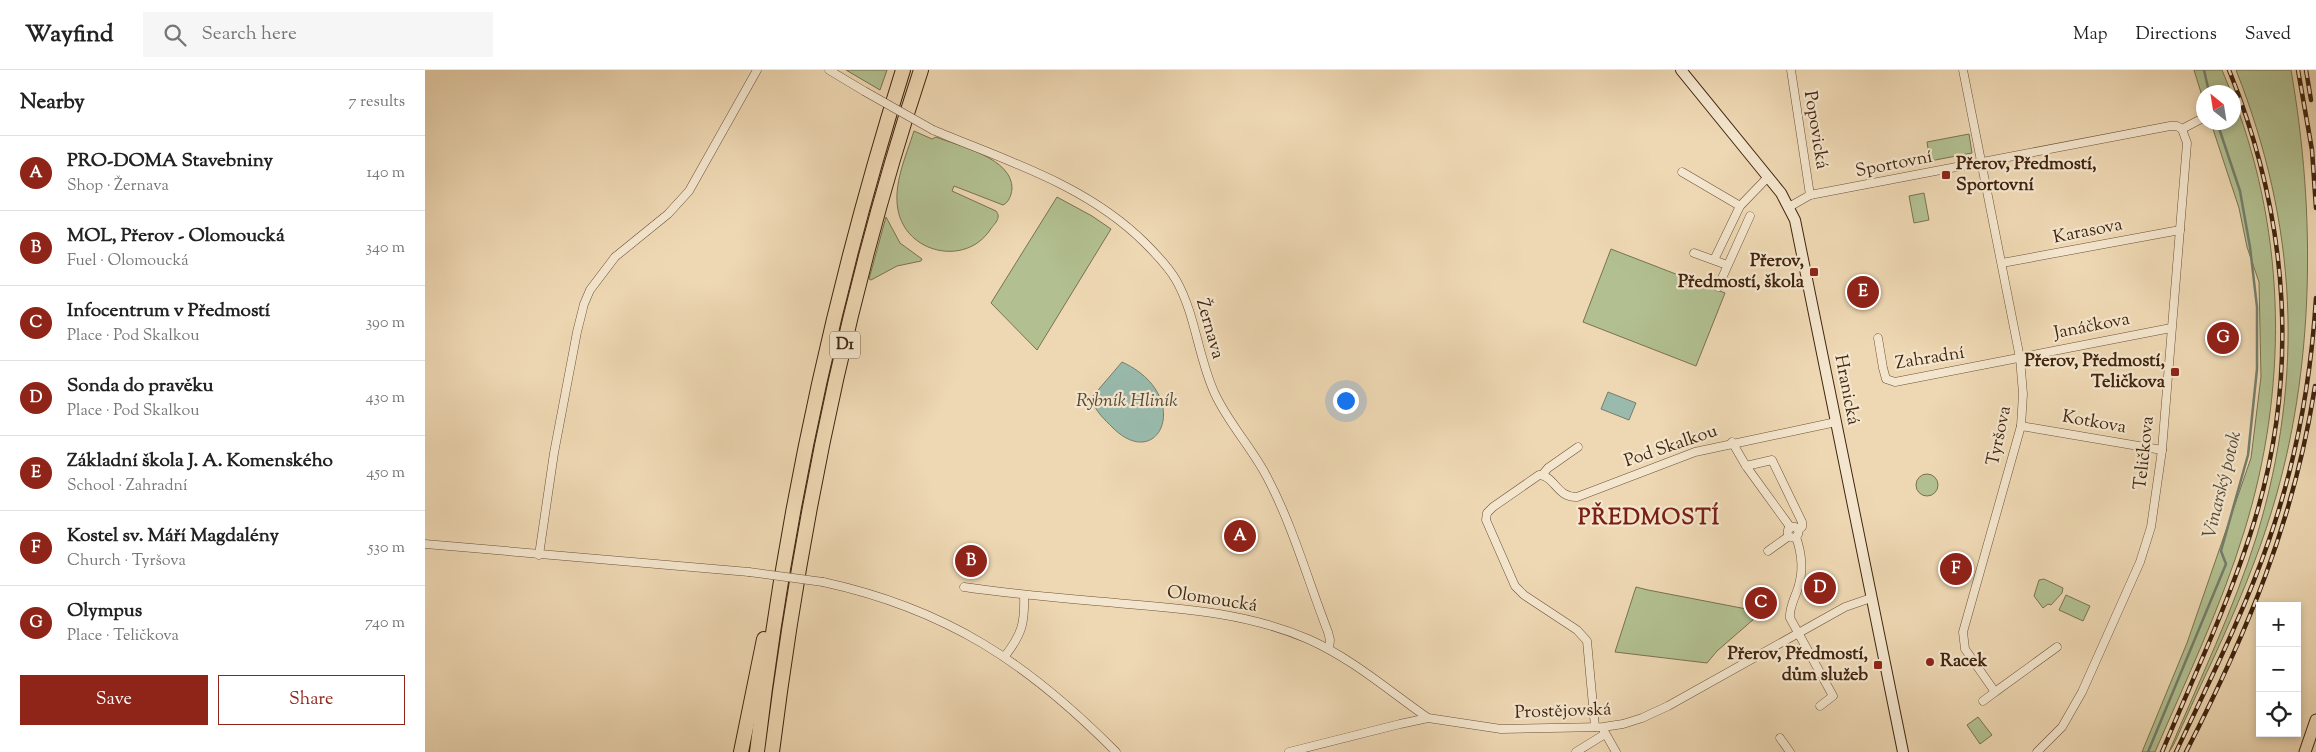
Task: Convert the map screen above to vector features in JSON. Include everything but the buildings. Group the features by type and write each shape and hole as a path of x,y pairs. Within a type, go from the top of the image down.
{"highway":[{"name":"D1","path":"757,752 784,558 834,314 876,157 903,70"},
{"name":"D1","path":"772,752 800,560 829,411 869,243 921,70"},
{"path":"741,752 759,659 784,558"}],"main road":[{"name":"Hranická","path":"1681,70 1768,177 1789,207 1795,220 1903,752"},
{"path":"2305,752 2316,720"}],"street":[{"path":"539,555 554,453 577,332 584,304 590,290 615,257 668,214 685,196 699,175 757,70"},
{"name":"Žernava","path":"829,70 933,130 1051,179 1079,193 1116,217 1165,264 1176,280 1184,298 1206,374 1221,408 1257,460 1277,498 1328,632 1330,640 1329,649"},
{"name":"Popovická","path":"1791,70 1810,196"},
{"name":"Tyršova","path":"1963,70 2020,358 2023,394 2021,426 1963,632 1965,650 1995,692"},
{"path":"2182,129 2196,122"},
{"name":"Sportovní","path":"1789,207 1810,196 2170,126 2177,126 2182,129"},
{"name":"Teličkova","path":"2037,752 2057,733 2071,713 2098,659 2140,562 2155,509 2162,450 2187,143 2182,129"},
{"path":"1682,172 1740,206"},
{"path":"1714,260 1740,206 1768,177"},
{"path":"1718,287 1751,216"},
{"name":"Karasova","path":"2001,263 2180,230"},
{"path":"1694,252 1727,265"},
{"name":"Janáčkova","path":"2020,358 2171,328"},
{"name":"Zahradní","path":"1878,338 1886,379 1895,382 2020,358"},
{"name":"Pod Skalkou","path":"1542,475 1547,477 1564,495 1577,497 1685,454 1732,442 1836,422"},
{"name":"Kotkova","path":"2021,426 2162,450"},
{"path":"1732,442 1746,466 1793,532 1801,552 1802,570 1790,615 1797,634 1833,696 1820,706"},
{"path":"1578,446 1547,468 1542,475 1532,478 1493,507 1487,514 1486,520 1515,586 1523,595 1577,630 1587,641 1601,729 1616,752"},
{"path":"1746,466 1772,460 1802,522 1802,527 1768,551"},
{"path":"425,544 749,572 823,582 859,590 916,609 963,631 1005,656 1055,694 1116,752"},
{"name":"Olomoucká","path":"964,587 1024,595 1228,614 1281,629 1329,649 1363,670 1428,718"},
{"path":"1005,656 1022,629 1024,595"},
{"name":"Prostějovská","path":"1289,752 1428,718 1495,728 1601,729 1632,722 1659,711 1845,607 1871,598"},
{"path":"1983,701 2057,647"},
{"path":"1576,752 1601,729"},
{"path":"1780,738 1790,752"}],"green space":[{"path":"846,70 887,70 880,90"},
{"path":"2194,70 2222,70 2228,85 2199,85"},
{"path":"2236,70 2291,70 2305,179 2307,291 2303,347 2297,402 2286,457 2266,529 2230,621 2169,752 2248,563 2272,476 2283,417 2288,359 2287,301 2282,243 2272,185 2256,128"},
{"path":"2241,121 2264,205 2272,260 2275,315 2274,370 2268,424 2258,479 2244,532 2225,588 2155,752 2142,752 2187,643 2251,458 2261,377 2259,282 2247,247 2239,208 2213,130 2241,130"},
{"path":"914,131 932,139 936,137 983,155 1004,169 1010,178 1011,194 1003,205 954,186 952,191 996,211 998,214 998,219 990,230 979,242 966,249 938,250 924,245 912,236 903,225 898,210 897,190 901,170"},
{"path":"1969,134 1972,153 1930,161 1927,142"},
{"path":"1924,193 1929,220 1914,223 1909,196"},
{"path":"1057,197 1111,229 1037,350 991,303"},
{"path":"886,217 900,243 922,259 921,261 897,266 871,280 869,279"},
{"path":"1611,249 1725,293 1696,366 1583,322"},
{"path":"1927,474 1935,477 1938,485 1935,493 1927,496 1919,493 1916,485 1919,477"},
{"path":"2044,579 2063,588 2062,593 2051,605 2048,604 2043,608 2034,596 2039,580"},
{"path":"1636,587 1762,612 1717,651 1707,663 1615,652"},
{"path":"2066,595 2090,606 2083,621 2059,610"},
{"path":"1978,717 1992,735 1980,744 1967,725"}],"water":[{"name":"Rybník Hliník","path":"1122,362 1144,376 1158,393 1163,410 1162,425 1155,436 1144,442 1130,440 1113,428 1098,412 1092,400 1093,396"},
{"path":"1608,392 1636,403 1629,420 1601,409"}],"waterway":[{"name":"Vinarský potok","path":"2204,70 2207,85"},
{"name":"Vinarský potok","path":"2148,752 2226,564 2221,551 2248,455 2257,369 2257,307 2250,247 2240,191 2220,130"}],"railway":[{"path":"2162,752 2241,563 2266,477 2277,418 2282,360 2281,301 2276,243 2265,185 2250,127 2229,70"},
{"path":"2298,70 2312,150 2316,208"},
{"path":"2306,70 2311,100"},
{"path":"2176,752 2237,621 2279,511 2301,421 2314,329 2316,298"},
{"path":"2186,752 2249,619 2266,574 2295,483 2315,386"}],"place":[{"name":"Přerov, Předmostí, Sportovní","path":"1946,175"},
{"name":"Přerov, Předmostí, škola","path":"1814,272"},
{"name":"Základní škola J. A. Komenského","path":"1863,292"},
{"name":"Olympus","path":"2223,338"},
{"name":"Přerov, Předmostí, Teličkova","path":"2175,372"},
{"name":"PRO-DOMA Stavebniny","path":"1240,536"},
{"name":"MOL, Přerov - Olomoucká","path":"971,561"},
{"name":"Kostel sv. Máří Magdalény","path":"1956,569"},
{"name":"Sonda do pravěku","path":"1820,588"},
{"name":"Infocentrum v Předmostí","path":"1761,603"},
{"name":"Racek","path":"1930,662"},
{"name":"Přerov, Předmostí, dům služeb","path":"1878,665"}],"district":[{"name":"PŘEDMOSTÍ","path":"1649,519"}]}
